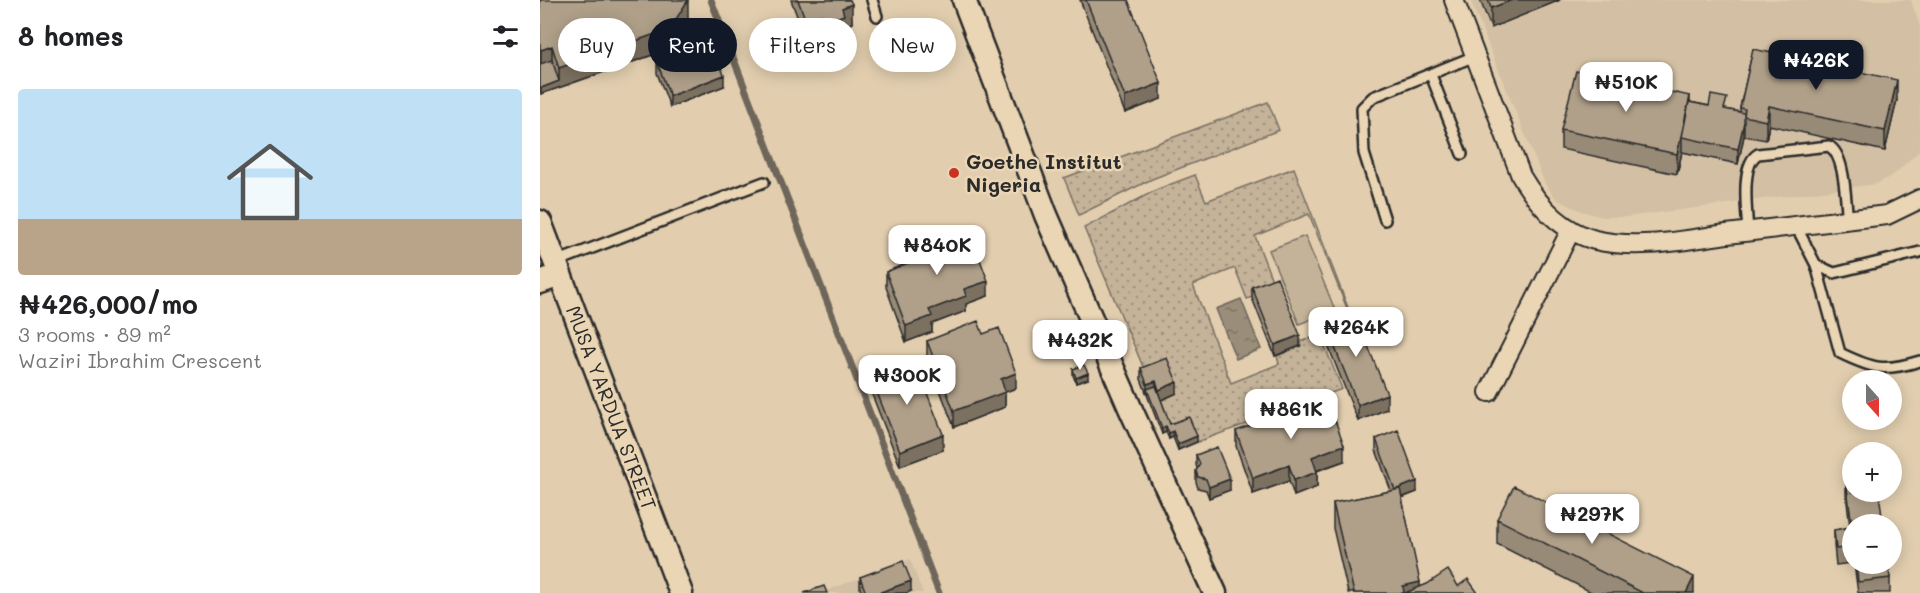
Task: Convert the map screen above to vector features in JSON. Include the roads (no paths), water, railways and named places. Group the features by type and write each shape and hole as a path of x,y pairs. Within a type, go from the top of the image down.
{"street":[{"path":"964,0 1046,215 1131,410 1215,593"},
{"path":"1454,0 1521,176 1534,199 1550,215 1571,230 1594,239 1644,245 1887,215 1920,199"},
{"name":"MUSA YARDUA STREET","path":"540,222 552,273 681,593"},
{"path":"1489,392 1571,230"}],"lane":[{"path":"872,0 877,16"},
{"path":"1385,220 1364,153 1362,108 1373,97 1475,56"},
{"path":"1431,75 1461,154"},
{"path":"1748,232 1747,167 1752,157 1758,154 1829,146 1840,158 1848,220"},
{"path":"552,273 764,182"},
{"path":"1796,226 1816,265 1840,353 1863,364 1892,369 1920,361"},
{"path":"1816,265 1834,273 1920,252"}],"water":[{"path":"1241,299 1261,349 1236,359 1216,309"}],"waterway":[{"path":"711,0 939,593"}],"place":[{"name":"Goethe Institut Nigeria","path":"954,173"}]}
